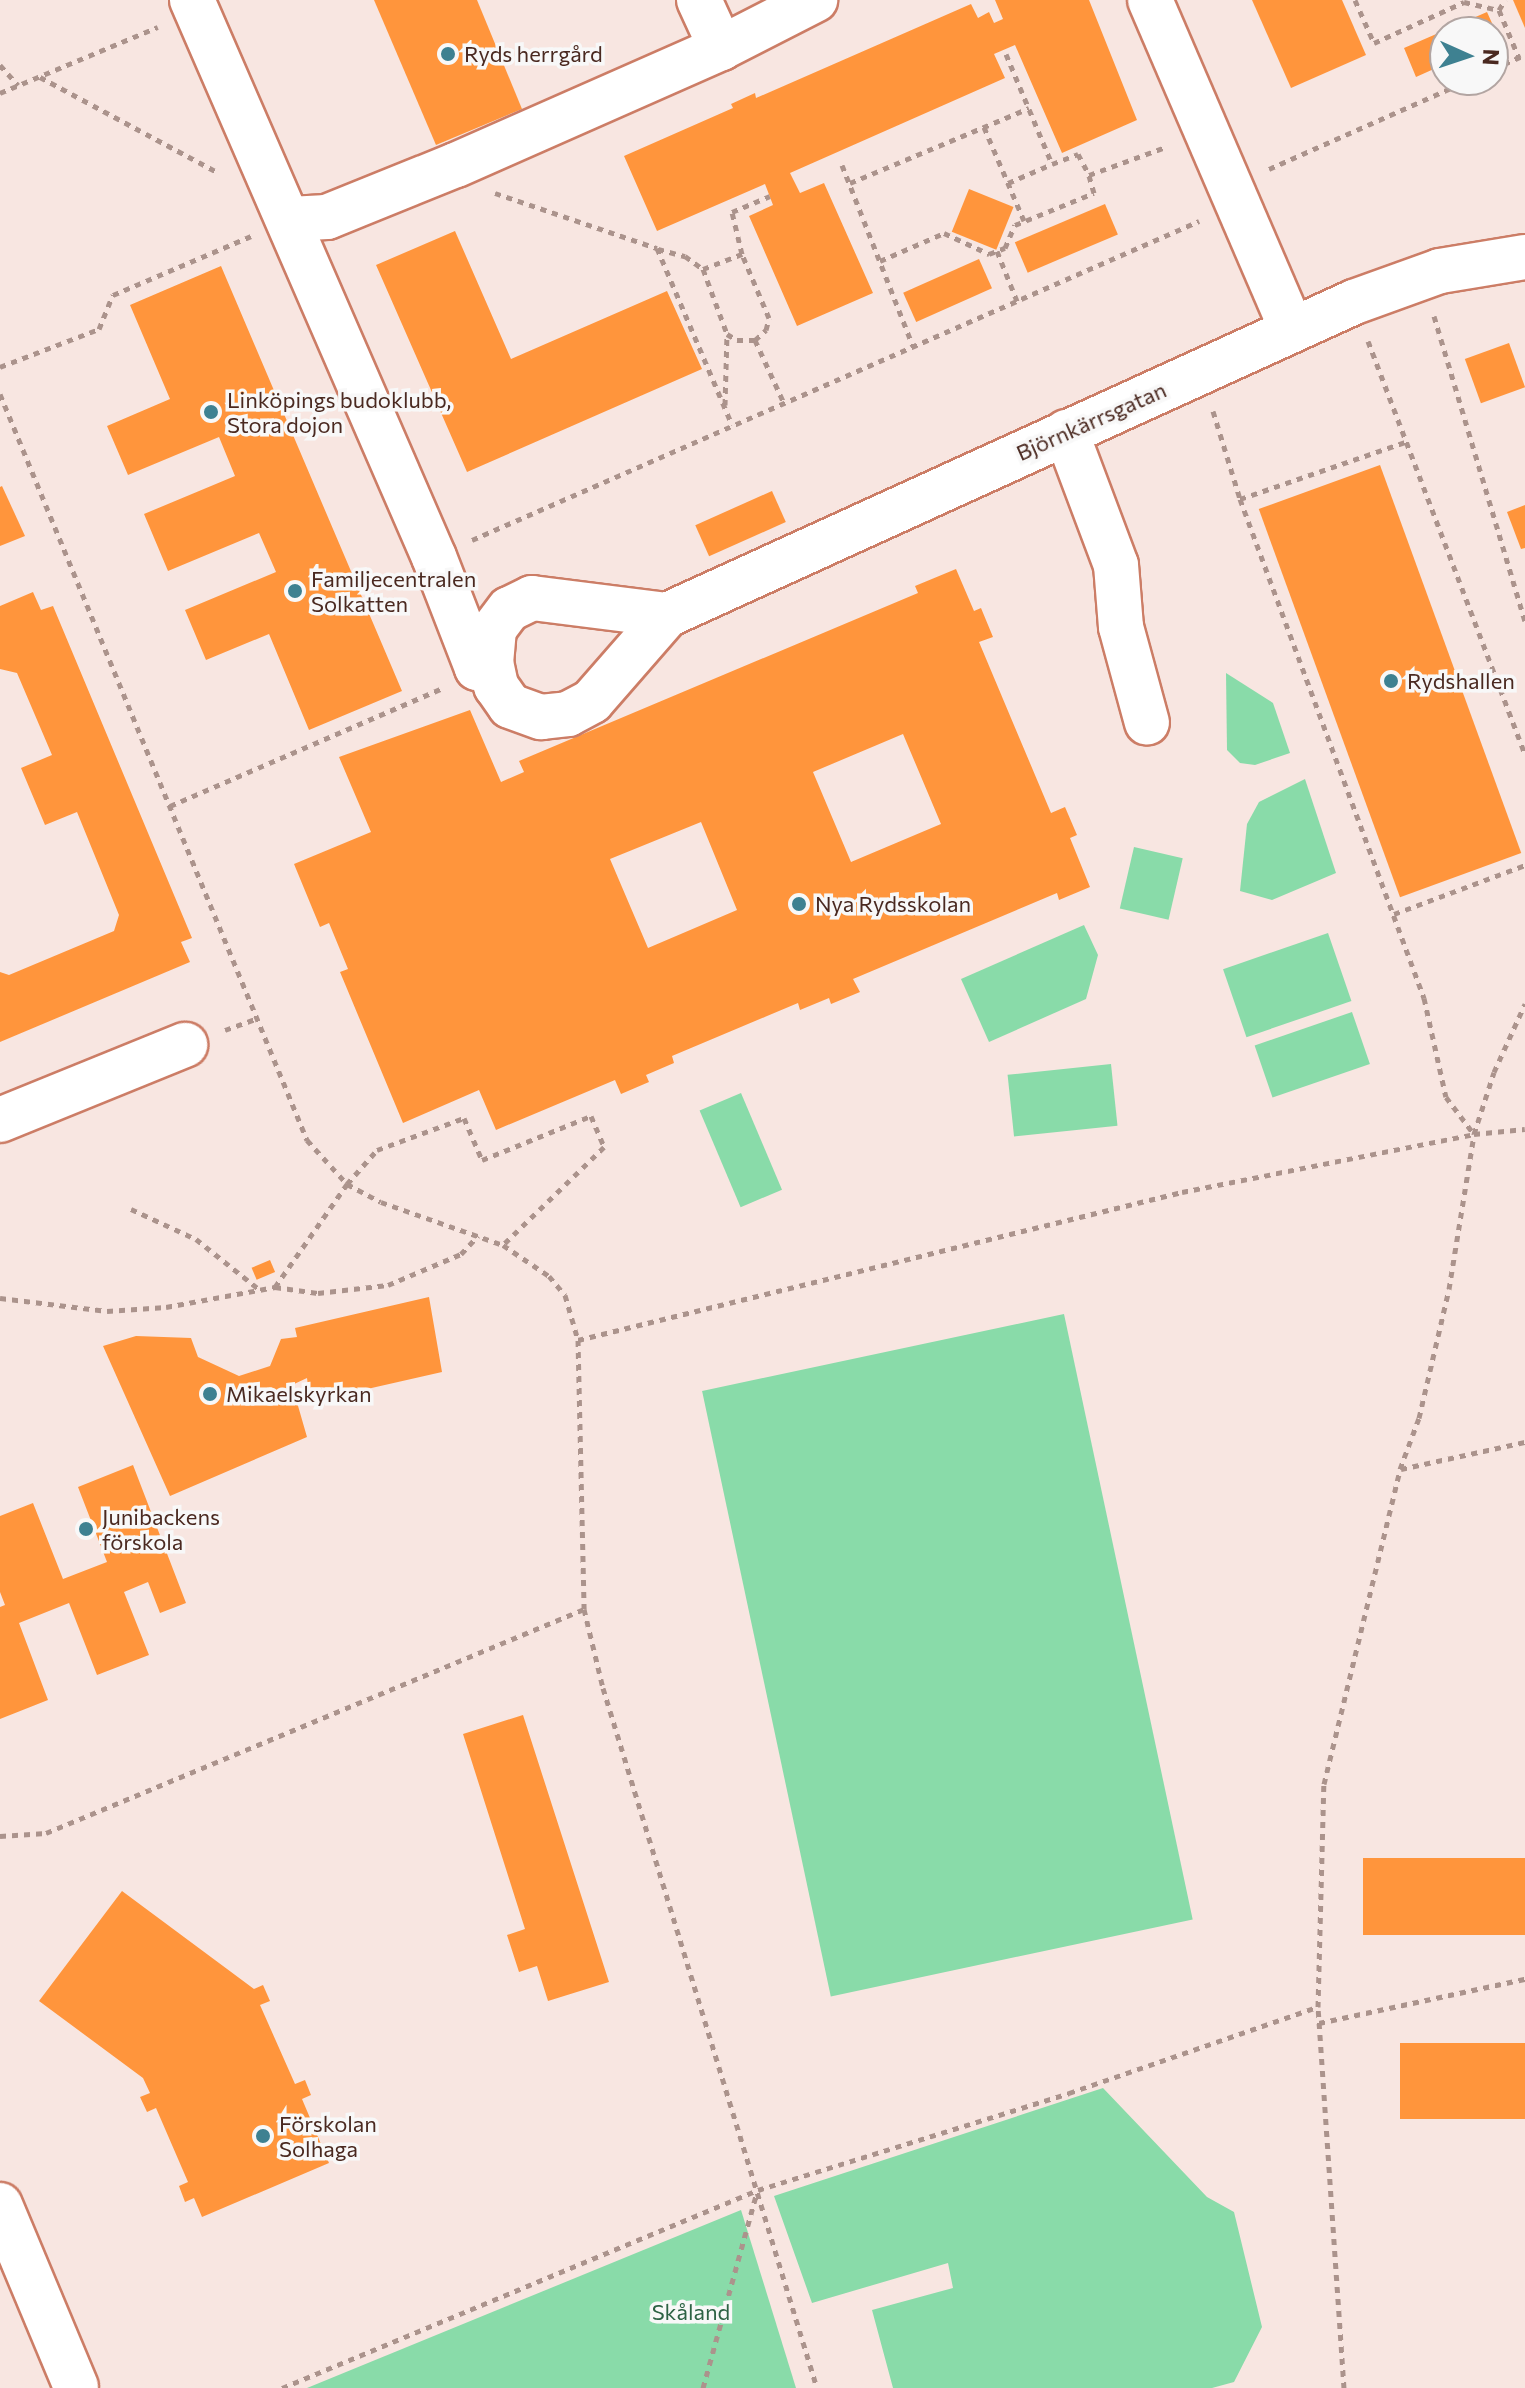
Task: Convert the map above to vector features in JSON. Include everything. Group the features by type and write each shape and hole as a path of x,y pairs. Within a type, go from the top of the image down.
{"street":[{"path":"699,0 721,48"},
{"path":"286,214 327,217 456,165 721,48 815,0"},
{"path":"1150,0 1292,330"},
{"name":"Björnkärrsgatan","path":"203,3 286,214 484,665 510,706 541,717 568,714 592,701 667,615 1354,302 1422,277 1483,261 1525,257"},
{"path":"1066,432 1116,565 1121,627 1147,723"},
{"path":"484,665 494,629 509,609 532,598 667,615"},
{"path":"0,1120 185,1045"},
{"path":"0,2205 76,2387"}],"path":[{"path":"1355,0 1374,43 1464,2 1499,10"},
{"path":"1499,10 1505,0"},
{"path":"0,93 203,3"},
{"path":"1499,10 1522,56"},
{"path":"1006,54 1052,164"},
{"path":"0,65 18,85"},
{"path":"40,77 286,214"},
{"path":"434,557 1017,301 1436,96"},
{"path":"850,183 1029,108"},
{"path":"984,127 1024,221"},
{"path":"1089,175 1208,131"},
{"path":"880,261 944,233 989,254 1005,248 1015,225 1094,193 1078,154 1008,183"},
{"path":"456,165 486,190 527,207 685,256 703,269 727,334 725,410"},
{"path":"842,165 913,346"},
{"path":"727,334 737,340 755,340 766,330 769,318 742,254 732,212 770,196"},
{"path":"0,367 99,329 113,295 286,214"},
{"path":"657,248 732,425"},
{"path":"997,251 1017,301"},
{"path":"703,269 742,254"},
{"path":"1422,277 1525,621"},
{"path":"1354,302 1525,754"},
{"path":"755,340 784,403"},
{"path":"1201,371 1240,499 1424,998 1446,1097 1474,1134"},
{"path":"0,394 307,1140 347,1184 381,1202 503,1245 549,1276 565,1295 578,1340 584,1609 603,1688 817,2388"},
{"path":"1240,499 1406,442"},
{"path":"170,806 438,691 484,665"},
{"path":"1394,914 1525,865"},
{"path":"1344,2388 1318,2007 1324,1784 1400,1469 1419,1418 1449,1289 1474,1134 1494,1072 1525,1004"},
{"path":"275,1287 347,1184 377,1150 464,1118 482,1160 591,1116 604,1147 503,1245"},
{"path":"578,1340 938,1248 1474,1134 1525,1129"},
{"path":"131,1209 196,1239 261,1290"},
{"path":"0,1298 107,1311 275,1287 318,1293 388,1285 461,1254 478,1236"},
{"path":"1400,1469 1525,1442"},
{"path":"0,1836 46,1833 584,1609"},
{"path":"1319,2023 1525,1979"},
{"path":"282,2388 758,2190 1069,2093 1318,2007"},
{"path":"703,2388 758,2190"}],"green space":[{"path":"1226,673 1273,703 1290,753 1255,765 1240,763 1227,750"},
{"path":"1305,779 1336,873 1272,900 1240,891 1247,824 1259,802"},
{"path":"1134,847 1183,858 1169,920 1120,908"},
{"path":"1084,925 1098,955 1086,999 989,1042 961,979"},
{"path":"1328,933 1351,1001 1246,1037 1223,969"},
{"path":"1352,1012 1370,1064 1273,1098 1255,1046"},
{"path":"1111,1064 1117,1126 1014,1137 1008,1075"},
{"path":"741,1093 782,1190 741,1207 700,1111"},
{"path":"1064,1314 1193,1919 831,1996 702,1391"},
{"path":"1103,2088 1207,2197 1234,2212 1262,2327 1234,2382 1212,2388 893,2388 872,2310 953,2288 948,2263 812,2303 774,2196"},
{"name":"Skåland","path":"741,2210 796,2388 307,2388"}],"building":[{"name":"Ryds herrgård","path":"374,0 477,0 522,109 436,145"},
{"path":"995,0 1089,0 1137,120 1062,153 1015,45 994,54 1005,78 790,173 800,193 824,183 873,293 797,326 749,216 773,205 765,184 657,231 624,156 733,108 731,104 755,93 756,98 971,4 978,18 989,12 994,23 1003,19"},
{"path":"1252,0 1342,0 1366,55 1291,88"},
{"path":"1513,0 1525,0 1525,28"},
{"path":"1429,37 1429,71 1416,77 1404,48"},
{"path":"969,189 1014,207 996,250 952,232"},
{"path":"1105,204 1118,234 1028,273 1015,242"},
{"path":"455,231 511,359 667,291 702,369 467,472 376,265"},
{"path":"979,259 992,288 916,322 903,293"},
{"path":"221,266 402,691 309,730 269,634 206,660 185,610 276,572 259,533 168,571 144,514 235,476 219,437 128,475 107,426 170,399 130,305"},
{"path":"1509,343 1525,387 1481,403 1465,359"},
{"name":"Rydshallen","path":"1380,465 1521,853 1400,897 1259,509"},
{"path":"0,487 25,536 0,546"},
{"path":"772,491 786,522 709,556 695,525"},
{"path":"1525,505 1525,548 1521,549 1507,512"},
{"path":"956,569 974,611 981,608 993,637 979,642 1051,813 1065,807 1077,835 1070,838 1090,887 1059,900 1057,893 853,979 860,992 831,1004 829,998 800,1010 798,1003 672,1056 674,1063 646,1075 649,1082 621,1094 615,1080 496,1130 479,1090 403,1123 340,972 348,969 329,923 320,927 294,864 371,832 339,757 470,710 501,782 524,772 519,761 918,593 915,586","holes":["903,734 941,824 851,862 813,772","701,822 737,910 648,948 610,859"]},
{"path":"33,592 41,610 53,606 192,938 181,942 190,962 0,1042 0,972 9,975 114,931 119,915 77,812 45,825 21,768 52,755 17,673 0,669 0,606"},
{"path":"270,1260 275,1272 257,1280 252,1268"},
{"name":"Mikaelskyrkan","path":"429,1297 442,1372 310,1402 307,1378 292,1385 307,1437 170,1496 103,1346 136,1336 191,1338 198,1357 239,1376 270,1366 281,1339 297,1337 295,1328"},
{"path":"133,1465 186,1603 160,1613 148,1582 124,1592 149,1655 97,1675 69,1603 19,1623 48,1700 0,1719 0,1607 5,1605 0,1592 0,1516 33,1503 63,1579 107,1562 78,1487"},
{"path":"523,1715 609,1982 548,2001 537,1966 519,1972 507,1935 525,1929 463,1734"},
{"path":"1363,1858 1525,1858 1525,1935 1363,1935"},
{"path":"122,1891 254,1989 263,1985 270,2001 260,2005 295,2084 305,2080 311,2095 302,2099 329,2163 202,2217 194,2198 185,2202 179,2186 188,2182 156,2108 147,2112 140,2097 150,2093 143,2078 39,2001"},
{"path":"1400,2043 1525,2043 1525,2119 1400,2119"}],"place":[{"name":"Ryds herrgård","path":"448,54"},
{"name":"Linköpings budoklubb, Stora dojon","path":"211,412"},
{"name":"Familjecentralen Solkatten","path":"295,591"},
{"name":"Rydshallen","path":"1391,681"},
{"name":"Nya Rydsskolan","path":"799,904"},
{"name":"Mikaelskyrkan","path":"210,1394"},
{"name":"Junibackens förskola","path":"86,1529"},
{"name":"Förskolan Solhaga","path":"263,2136"}]}
